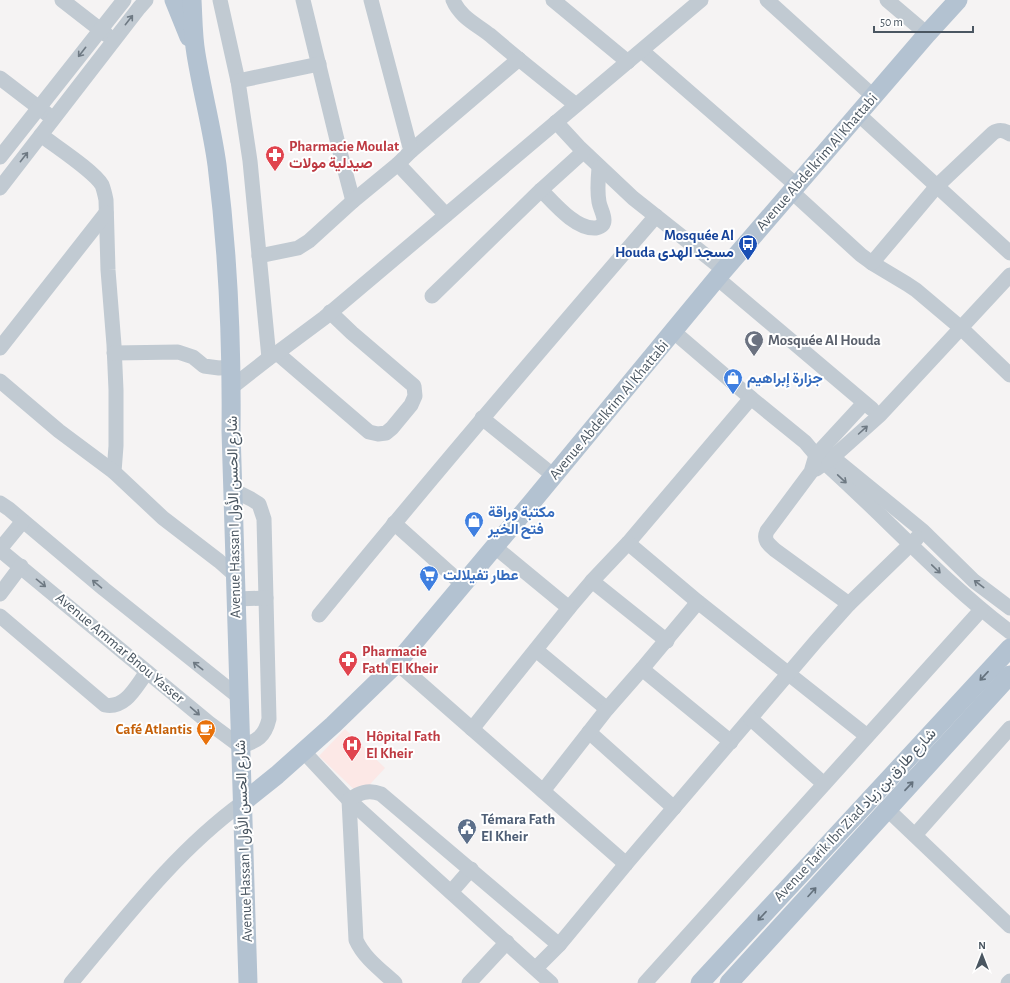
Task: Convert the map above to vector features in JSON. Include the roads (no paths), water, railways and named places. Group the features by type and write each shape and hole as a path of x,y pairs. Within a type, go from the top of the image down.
{"main road":[{"name":"Avenue Hassan I شارع الحسن الأول","path":"174,0 196,54"},
{"name":"Avenue Hassan I شارع الحسن الأول","path":"192,0 196,54 211,129 226,245 232,387 231,431 248,983"},
{"name":"Avenue Abdelkrim Al Khattabi","path":"242,803 277,775 344,715 397,663 721,274 873,96 958,0"},
{"name":"Avenue Tarik Ibn Ziad شارع طارق بن زياد","path":"700,983 1010,648"},
{"name":"Avenue Tarik Ibn Ziad شارع طارق بن زياد","path":"729,983 1010,675"}],"street":[{"path":"62,0 113,41"},
{"path":"0,157 124,0"},
{"path":"0,188 146,0"},
{"path":"220,0 238,81 250,161 259,256 273,356 369,432 378,434 386,433 411,405 415,396 414,386 352,333 330,312"},
{"path":"303,0 353,201"},
{"path":"371,0 411,151"},
{"path":"453,0 463,16 481,28 576,105"},
{"path":"553,0 628,62"},
{"path":"232,387 330,312 701,0"},
{"path":"767,0 873,96"},
{"path":"887,0 927,34"},
{"path":"642,51 794,188 861,255 907,284 961,328 1010,375"},
{"path":"259,256 298,248 309,241 353,201 519,59"},
{"path":"238,81 319,64"},
{"path":"0,78 54,118"},
{"path":"858,114 1010,253"},
{"path":"556,122 583,152 633,198 656,216 880,415"},
{"path":"872,263 937,186 993,133 996,131 1003,131 1010,134"},
{"path":"41,135 91,174 101,184 106,200 108,270 114,352 116,446 114,472"},
{"path":"432,296 541,190 583,152"},
{"path":"398,164 446,215"},
{"path":"541,190 570,218 581,225 593,228 600,227 603,224 604,219 599,204 598,193 600,168"},
{"path":"0,348 106,213"},
{"path":"319,615 482,418 656,216"},
{"path":"824,456 880,415 1010,275"},
{"path":"674,332 750,398 804,442 924,531 974,581 1010,608"},
{"path":"114,352 178,352 193,357 204,366 219,368 231,367"},
{"path":"0,381 59,431 114,472 163,518 236,576"},
{"path":"472,730 569,608 628,543 750,398"},
{"path":"849,604 775,550 768,544 765,538 767,531 864,402"},
{"path":"482,418 554,476"},
{"path":"824,456 956,588 981,610 1010,632"},
{"path":"233,490 260,504 264,518 269,719 266,729 257,740 251,744 240,746"},
{"path":"0,503 110,594 240,698"},
{"path":"0,549 23,521"},
{"path":"394,523 462,584"},
{"path":"536,968 559,945 817,640 849,604 924,531"},
{"path":"628,543 698,602 867,736"},
{"path":"495,547 569,608"},
{"name":"Avenue Ammar Bnou Yasser","path":"0,549 209,723 240,746"},
{"path":"0,594 21,566"},
{"path":"592,581 667,640"},
{"path":"236,599 266,598"},
{"path":"543,791 607,709 698,602"},
{"path":"645,983 981,610"},
{"path":"0,616 105,705 112,706 119,704 128,697 147,672"},
{"path":"536,650 607,709"},
{"path":"397,663 626,864"},
{"path":"642,669 731,742"},
{"path":"750,719 824,784"},
{"path":"915,835 1010,728"},
{"path":"589,732 674,808"},
{"path":"303,752 348,800 508,942 551,983"},
{"path":"348,800 361,792 375,792 381,794 559,945"},
{"path":"348,800 356,940 360,948 370,960 395,983"},
{"path":"71,983 180,857 199,838 242,803"},
{"path":"887,809 1010,926"},
{"path":"451,892 471,869"},
{"path":"469,983 508,942"}],"place":[{"name":"Pharmacie Moulat صيدلية مولات","path":"275,172"},
{"name":"Mosquée Al Houda مسجد الهدى","path":"748,261"},
{"name":"Mosquée Al Houda","path":"754,357"},
{"name":"جزارة إبراهيم","path":"733,395"},
{"name":"مكتبة وراقة فتح الخير","path":"474,538"},
{"name":"عطار تفيلالت","path":"429,592"},
{"name":"Pharmacie Fath El Kheir","path":"348,677"},
{"name":"Café Atlantis","path":"206,746"},
{"name":"Hôpital Fath El Kheir","path":"352,762"},
{"name":"Témara Fath El Kheir","path":"467,845"}]}
